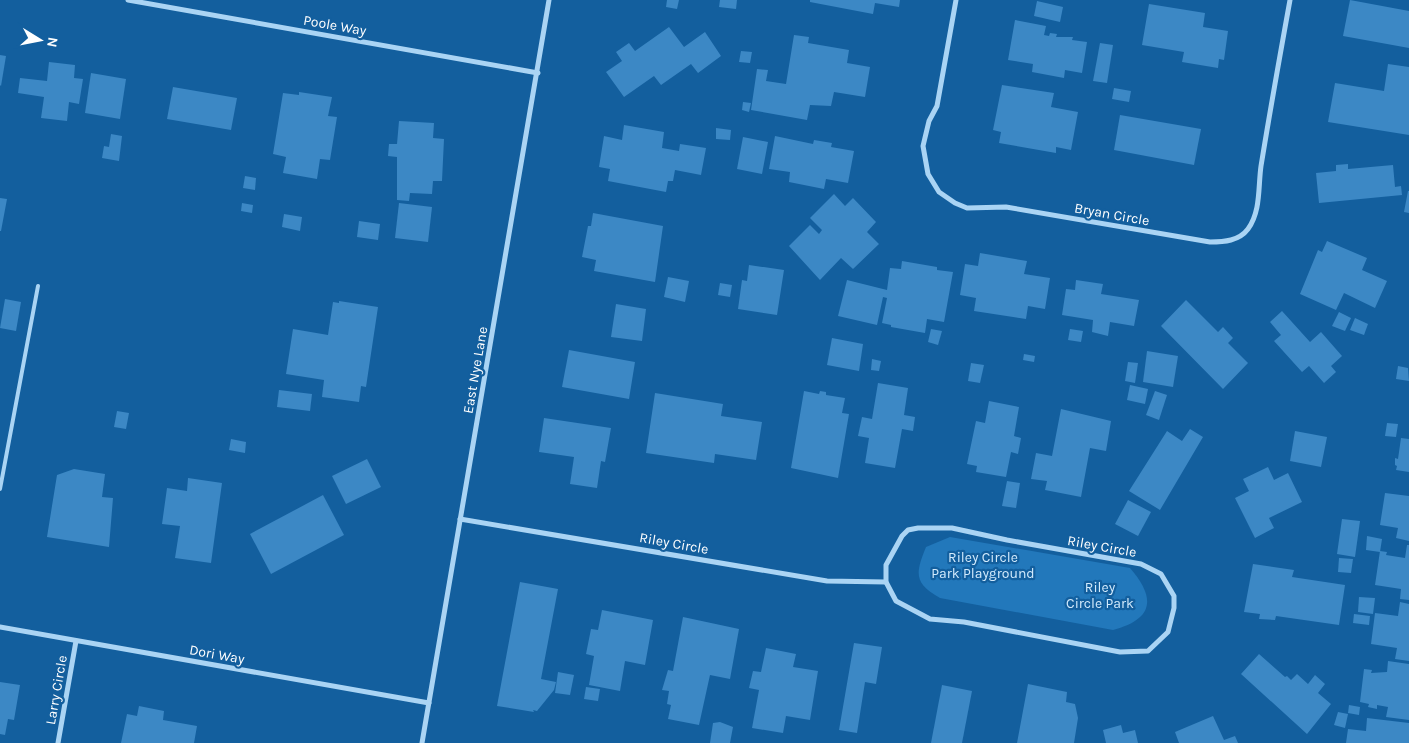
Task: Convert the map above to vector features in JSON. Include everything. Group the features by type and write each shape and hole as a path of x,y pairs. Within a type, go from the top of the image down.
{"street":[{"name":"Poole Way","path":"128,0 538,72"},
{"name":"East Nye Lane","path":"422,743 549,0"},
{"name":"Bryan Circle","path":"956,0 937,106 929,121 922,146 928,174 939,192 967,208 1006,207 1210,242 1223,242 1237,239 1248,229 1257,212 1260,168 1290,0"},
{"name":"Riley Circle","path":"460,519 828,581 886,582"},
{"name":"Riley Circle","path":"918,528 952,528 1006,540 1141,564 1161,574 1174,596 1174,608 1168,632 1148,651 1120,652 964,622 930,619 896,601 886,582 886,565 902,536 908,530 918,528"},
{"name":"Dori Way","path":"0,627 429,703"},
{"name":"Larry Circle","path":"58,743 76,641"}],"lane":[{"path":"0,489 38,286"}],"green space":[{"name":"Riley Circle Park","path":"950,537 1130,568 1144,589 1147,606 1137,620 1113,630 940,598 931,593 921,582 919,577 920,564 926,547"}],"building":[{"path":"667,0 679,0 677,9 666,7"},
{"path":"720,0 737,0 736,9 719,7"},
{"path":"810,0 900,0 899,7 875,3 873,14 810,2"},
{"path":"1350,0 1409,11 1409,48 1343,36"},
{"path":"1037,1 1063,7 1060,22 1034,16"},
{"path":"1149,4 1205,13 1203,27 1228,31 1224,60 1219,59 1218,68 1182,62 1184,52 1142,45"},
{"path":"1015,20 1046,26 1044,35 1049,36 1050,33 1057,34 1056,37 1073,37 1072,40 1087,42 1082,73 1065,70 1064,78 1032,72 1033,64 1008,60"},
{"path":"669,27 684,47 705,32 721,56 698,73 691,64 661,85 654,76 624,97 606,72 622,61 616,52 629,43 635,51"},
{"path":"794,35 809,37 808,43 849,50 847,63 870,67 865,97 834,92 831,106 810,105 807,120 751,110 757,69 768,70 766,81 786,84"},
{"path":"1100,43 1113,45 1107,83 1093,81"},
{"path":"741,51 752,52 750,63 739,62"},
{"path":"0,55 6,56 1,86 0,85"},
{"path":"49,62 75,65 74,78 83,79 79,104 69,102 67,121 41,118 44,97 18,93 20,78 47,81"},
{"path":"1388,64 1409,67 1409,135 1328,122 1335,83 1384,91"},
{"path":"91,73 126,79 120,119 85,113"},
{"path":"1002,85 1054,93 1051,107 1078,112 1071,150 1056,147 1056,153 999,143 1001,132 993,130"},
{"path":"173,87 237,98 231,130 167,119"},
{"path":"1114,88 1131,91 1129,102 1112,99"},
{"path":"299,92 332,97 328,116 337,117 330,160 320,159 317,179 283,173 286,157 273,154 283,93 299,95"},
{"path":"743,102 751,103 749,112 742,110"},
{"path":"1120,115 1201,129 1194,165 1114,150"},
{"path":"399,121 434,123 433,138 444,139 442,181 433,181 432,194 410,193 409,201 397,200 397,157 388,156 389,144 397,144"},
{"path":"624,125 664,132 662,148 679,151 680,144 706,148 701,175 675,170 673,181 668,181 666,192 608,181 610,169 599,167 604,136 622,140"},
{"path":"716,128 731,130 730,140 716,139"},
{"path":"111,134 122,136 119,161 102,158 104,146 109,147"},
{"path":"775,136 813,144 814,140 832,143 831,147 854,151 848,183 826,179 824,189 789,182 790,172 769,169"},
{"path":"743,137 768,142 762,174 737,169"},
{"path":"1348,164 1348,169 1393,165 1395,187 1401,186 1402,195 1319,203 1316,173 1336,171 1336,165"},
{"path":"245,176 256,178 255,190 243,188"},
{"path":"1409,191 1409,213 1404,212"},
{"path":"834,194 845,206 853,198 876,222 867,232 879,244 853,269 841,258 820,280 789,246 810,225 819,234 822,230 810,218"},
{"path":"0,198 7,199 1,231 0,231"},
{"path":"242,203 253,205 252,213 241,211"},
{"path":"399,203 432,207 428,242 395,238"},
{"path":"593,213 663,226 655,282 594,271 596,260 582,257 588,226 591,226"},
{"path":"284,214 302,217 300,231 282,227"},
{"path":"359,221 380,224 378,240 357,237"},
{"path":"1327,241 1367,258 1362,270 1387,281 1375,308 1344,293 1336,310 1300,294 1318,250 1322,252"},
{"path":"980,253 1027,261 1024,274 1050,278 1045,309 1028,306 1026,319 974,311 976,298 960,295 965,264 978,266"},
{"path":"902,261 937,267 937,270 953,272 944,322 927,319 925,333 891,327 891,325 882,323 887,298 883,297 877,325 838,316 847,280 887,290 890,268 901,269"},
{"path":"749,265 784,270 777,315 738,309 742,280 747,281"},
{"path":"668,277 689,281 685,302 664,297"},
{"path":"1076,280 1103,284 1101,294 1139,300 1134,326 1110,322 1108,336 1092,332 1093,320 1062,315 1066,289 1075,290"},
{"path":"720,283 732,285 730,297 718,295"},
{"path":"5,299 21,302 16,331 0,328"},
{"path":"1186,300 1218,332 1223,327 1233,338 1228,343 1248,363 1223,389 1161,326"},
{"path":"339,301 378,307 366,387 361,386 359,402 322,397 324,380 286,374 293,329 328,335 333,302 339,303"},
{"path":"616,304 646,309 642,341 611,337"},
{"path":"1282,311 1310,342 1321,332 1342,356 1331,366 1336,372 1324,383 1309,366 1302,372 1274,341 1281,335 1270,322"},
{"path":"1339,312 1351,318 1345,331 1332,326"},
{"path":"1355,318 1368,324 1364,335 1350,330"},
{"path":"931,329 942,331 938,345 928,342"},
{"path":"1070,329 1083,331 1081,342 1068,340"},
{"path":"832,338 863,344 859,371 827,365"},
{"path":"569,350 635,362 629,399 562,387"},
{"path":"1147,351 1178,356 1173,387 1143,382"},
{"path":"1024,354 1035,356 1034,362 1023,360"},
{"path":"872,359 881,361 879,371 871,370"},
{"path":"1128,362 1138,363 1135,383 1125,381"},
{"path":"971,363 984,365 980,383 968,381"},
{"path":"1398,366 1408,368 1409,381 1396,379"},
{"path":"878,383 908,388 904,415 915,417 913,431 902,429 895,468 865,463 869,438 858,436 862,417 872,419"},
{"path":"1130,385 1148,389 1145,404 1127,400"},
{"path":"279,390 312,394 310,411 277,407"},
{"path":"804,391 819,394 820,391 826,392 826,395 845,398 842,413 849,414 838,478 791,468"},
{"path":"1155,391 1167,395 1159,420 1146,415"},
{"path":"655,393 723,404 721,416 762,422 756,460 715,454 714,463 646,453"},
{"path":"989,401 1019,407 1014,436 1021,438 1018,454 1011,452 1006,477 976,472 977,466 967,464 976,421 985,423"},
{"path":"1061,409 1111,421 1106,451 1090,448 1081,497 1045,490 1047,481 1031,479 1036,453 1052,456"},
{"path":"117,411 129,413 126,429 114,427"},
{"path":"544,418 611,428 605,462 601,461 597,488 570,484 574,457 539,452"},
{"path":"1387,423 1398,424 1396,437 1385,436"},
{"path":"1190,429 1203,437 1160,510 1129,491 1167,431 1182,441"},
{"path":"1295,431 1327,437 1321,467 1290,461"},
{"path":"1401,438 1409,439 1409,472 1396,470 1395,458 1398,459"},
{"path":"231,439 246,442 245,453 229,450"},
{"path":"367,459 381,487 346,504 332,476"},
{"path":"1268,467 1274,480 1288,473 1302,502 1269,518 1274,528 1255,538 1235,498 1249,491 1243,479"},
{"path":"74,469 105,474 102,497 113,498 109,547 47,537 57,475"},
{"path":"188,478 222,483 211,563 175,558 180,526 162,524 167,488 187,491"},
{"path":"1007,481 1020,483 1016,508 1002,506"},
{"path":"1385,493 1409,496 1409,541 1396,538 1398,528 1380,525"},
{"path":"323,495 344,535 271,574 250,534"},
{"path":"1128,500 1151,512 1138,536 1115,524"},
{"path":"1342,519 1360,521 1355,557 1337,554"},
{"path":"1367,536 1382,539 1380,552 1366,550"},
{"path":"1407,545 1409,545 1409,600 1400,599 1401,589 1375,585 1380,551 1387,552 1386,555 1405,558"},
{"path":"1339,558 1353,559 1351,573 1338,572"},
{"path":"1253,564 1294,570 1292,577 1345,585 1339,625 1276,616 1275,620 1259,619 1260,614 1244,612"},
{"path":"520,582 558,589 541,679 556,682 554,690 537,711 533,710 534,712 497,706"},
{"path":"1359,597 1375,598 1373,614 1358,612"},
{"path":"1400,602 1409,604 1409,661 1395,659 1397,648 1371,644 1375,613 1398,616"},
{"path":"602,610 653,620 645,665 625,661 620,691 589,685 594,656 586,654 591,629 598,630"},
{"path":"1354,614 1370,616 1369,625 1353,623"},
{"path":"683,617 739,629 730,679 710,675 699,725 668,719 671,705 667,704 669,691 662,690 668,670 673,671"},
{"path":"854,643 882,647 876,684 865,682 857,733 839,730"},
{"path":"766,648 796,654 793,667 818,671 810,720 786,716 783,733 752,728 759,690 749,688 753,671 761,672"},
{"path":"1259,654 1291,680 1297,674 1308,684 1315,675 1325,684 1318,693 1331,704 1307,734 1241,674"},
{"path":"1388,661 1409,664 1409,720 1386,717 1388,707 1377,705 1377,709 1368,707 1369,704 1360,702 1364,669 1372,670 1371,673 1387,672"},
{"path":"558,672 574,675 570,695 555,693"},
{"path":"0,682 20,685 14,720 8,719 5,735 0,734"},
{"path":"1028,684 1067,692 1066,702 1075,704 1078,718 1074,743 1017,743"},
{"path":"942,685 972,691 962,743 931,743"},
{"path":"586,687 600,689 598,701 584,699"},
{"path":"1349,705 1360,707 1359,715 1348,713"},
{"path":"139,706 164,711 163,720 197,726 194,743 121,743 127,714 137,716"},
{"path":"1338,712 1348,714 1345,728 1334,725"},
{"path":"1213,716 1224,740 1235,736 1238,743 1179,743 1175,732"},
{"path":"1367,718 1409,723 1409,743 1346,743 1348,729 1366,731"},
{"path":"720,722 733,727 730,743 710,743 713,723"},
{"path":"1121,725 1123,733 1135,730 1138,743 1106,743 1103,730"}],"park label":[{"name":"Riley Circle Park Playground","path":"983,566"}]}
